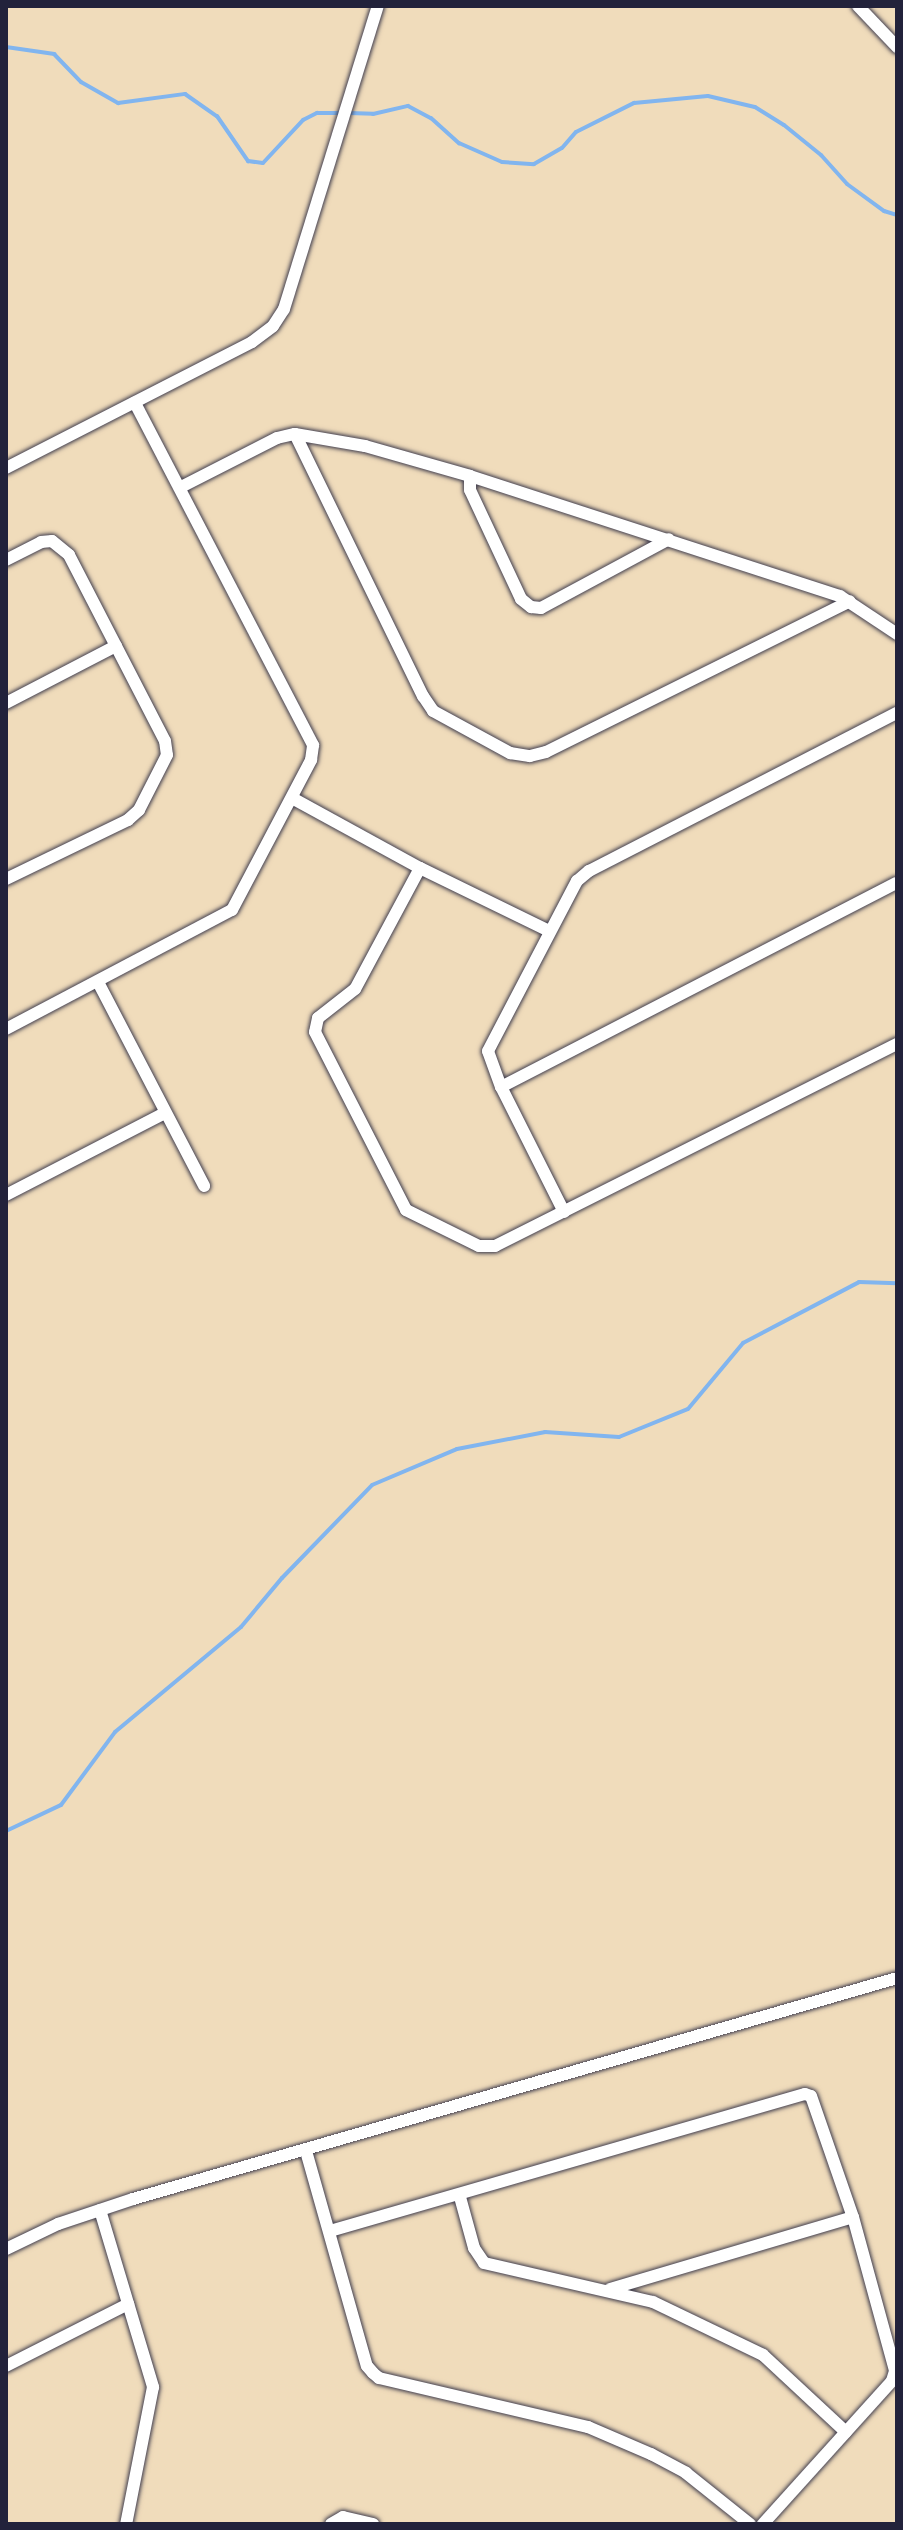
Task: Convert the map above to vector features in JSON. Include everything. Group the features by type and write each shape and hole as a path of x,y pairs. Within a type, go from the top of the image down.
{"street":[{"path":"6,468 252,342 279,318 378,6"},
{"path":"858,6 897,47"},
{"path":"6,1029 232,910 311,760 313,745 135,403"},
{"path":"181,487 277,438 295,434 365,446 669,539 850,601 897,634"},
{"path":"295,434 433,711 510,753 530,756 546,752 850,601"},
{"path":"470,476 470,490 521,599 531,607 541,608 669,539"},
{"path":"6,560 41,542 52,541 62,546 165,741 167,755 139,810 128,820 7,876"},
{"path":"6,703 116,646"},
{"path":"564,1212 501,1087 488,1051 577,881 589,871 897,713"},
{"path":"292,798 420,868 549,931"},
{"path":"420,868 355,989 318,1018 315,1032 400,1200 416,1217 486,1247 564,1212 897,1044"},
{"path":"501,1087 897,883"},
{"path":"98,982 204,1186"},
{"path":"6,1195 165,1113"},
{"path":"6,2249 100,2210 897,1978"},
{"path":"330,2231 460,2197 805,2094 814,2100 896,2362 892,2381 763,2524"},
{"path":"306,2151 367,2366 379,2378 588,2427 686,2473 750,2524"},
{"path":"460,2197 474,2248 484,2263 653,2302 763,2355 846,2432"},
{"path":"100,2210 151,2378 153,2397 126,2524"},
{"path":"604,2291 853,2217"},
{"path":"6,2366 128,2304"},
{"path":"331,2524 343,2517 373,2524"}],"waterway":[{"path":"6,47 54,54 81,82 118,103 185,94 217,116 248,161 263,163 303,120 317,113 340,113"},
{"path":"349,113 373,114 408,106 431,118 459,143 502,162 534,164 562,148 576,132 634,103 708,96 755,107 784,125 821,155 847,184 884,211 897,215"},
{"path":"6,1831 61,1805 115,1732 241,1627 282,1578 372,1485 457,1449 545,1432 619,1437 688,1409 743,1343 859,1282 897,1283"}]}
